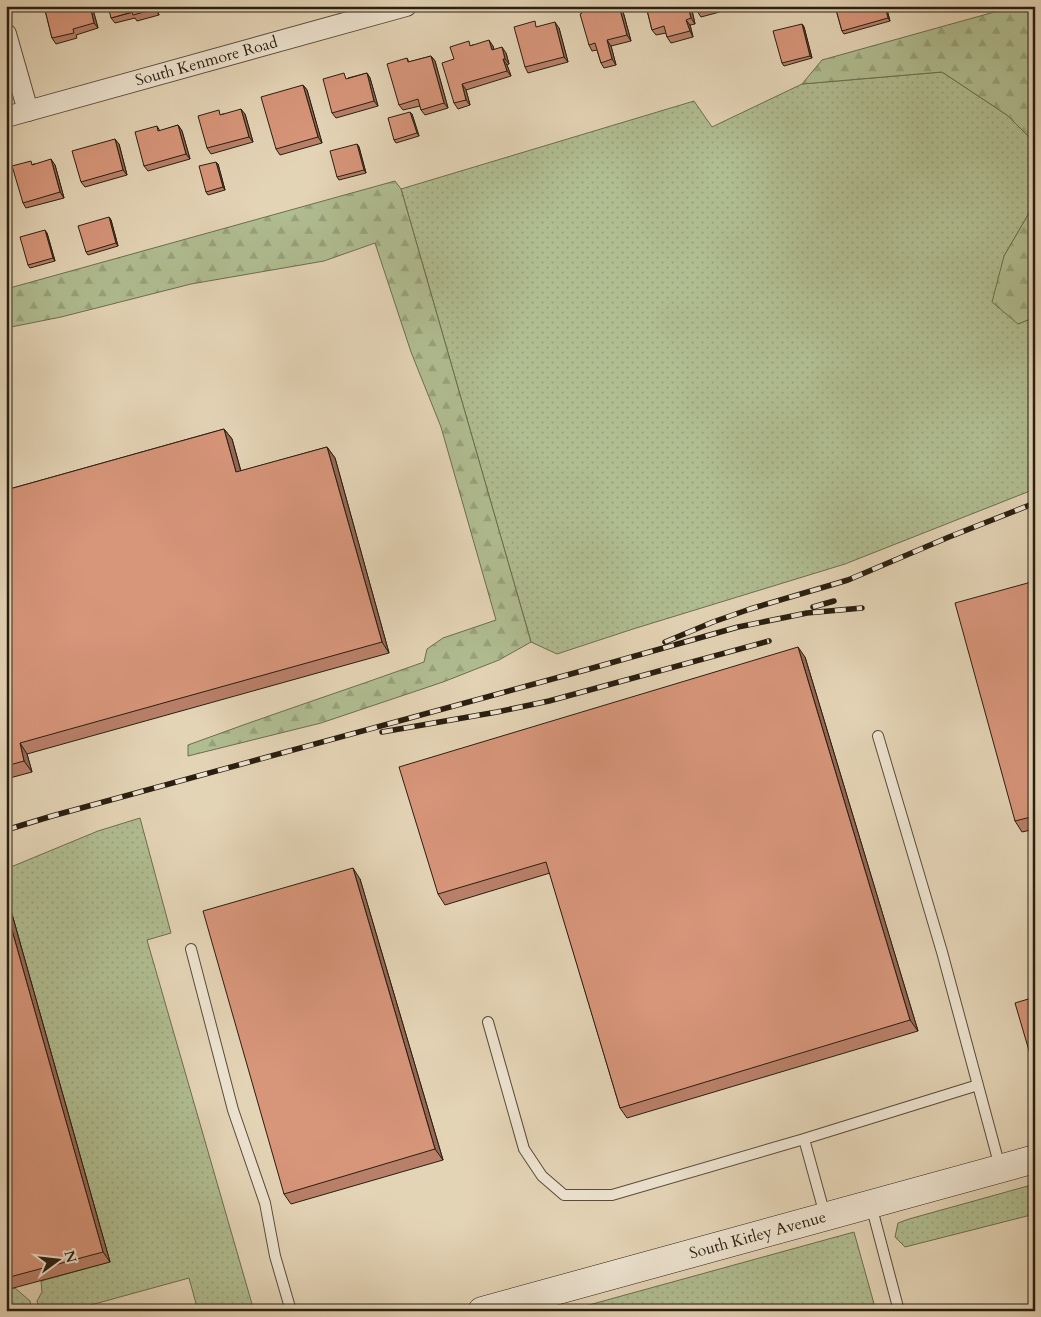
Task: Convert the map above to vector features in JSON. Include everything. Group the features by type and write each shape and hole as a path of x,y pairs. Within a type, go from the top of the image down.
{"street":[{"name":"South Kenmore Road","path":"6,117 406,6"},
{"path":"6,34 28,111"},
{"name":"South Kitley Avenue","path":"482,1311 1035,1159"}],"lane":[{"path":"878,736 942,952 1001,1168"},
{"path":"191,948 233,1110 265,1203 275,1256 291,1311"},
{"path":"488,1022 524,1149 542,1176 564,1195 612,1195 804,1139 978,1085"},
{"path":"804,1139 825,1216"},
{"path":"871,1204 899,1311"}],"green space":[{"path":"1016,6 1035,6 1035,143 1007,115 942,72 802,84 822,60"},
{"path":"942,72 1007,115 1035,143 1035,203 1004,256 1018,324 1035,317 1035,489 845,564 557,654 531,642 401,189 694,101 712,127 802,84"},
{"path":"395,181 401,189 531,642 499,660 443,682 321,723 188,756 188,745 424,662 427,649 443,638 496,620 441,427 411,352 375,243 324,261 191,284 61,317 6,328 6,289"},
{"path":"1035,203 1035,317 1018,324 992,302 1004,256"},
{"path":"140,818 171,933 147,940 254,1311 198,1311 189,1278 69,1311 40,1311 37,1301 42,1292 41,1281 110,1262 6,893 6,869 98,831"},
{"path":"1035,1184 1035,1214 905,1247 895,1237 898,1223"},
{"path":"854,1232 876,1311 567,1311"},
{"path":"15,1288 30,1301 32,1311 6,1311 6,1290"}],"building":[{"path":"44,6 90,6 94,23 73,29 74,33 52,38"},
{"path":"108,6 154,6 155,9 133,15 132,12 111,18"},
{"path":"597,6 598,8 619,6 627,35 607,40 612,59 601,63 595,43 589,45 580,14 582,13 581,9"},
{"path":"646,6 688,6 691,18 686,20 690,31 667,37 664,26 652,30"},
{"path":"696,6 716,6 697,11"},
{"path":"835,6 885,6 888,18 842,31"},
{"path":"535,21 536,27 555,22 564,57 525,67 514,27"},
{"path":"802,24 810,56 782,63 773,31"},
{"path":"489,40 492,50 502,47 507,71 462,84 466,100 454,103 442,63 454,59 450,47 469,41 470,46"},
{"path":"431,56 444,103 421,110 418,99 399,105 387,64 407,58 408,62"},
{"path":"344,73 346,79 367,73 374,101 332,113 323,79"},
{"path":"303,85 318,137 276,149 261,97"},
{"path":"241,109 249,137 207,148 198,116 219,110 220,115"},
{"path":"410,112 417,133 394,140 388,118"},
{"path":"178,125 186,154 144,166 135,132 157,126 158,131"},
{"path":"115,139 123,170 81,182 72,151"},
{"path":"357,144 364,170 337,177 330,151"},
{"path":"51,159 60,192 23,203 12,166 31,161 32,165"},
{"path":"216,162 223,187 206,192 199,166"},
{"path":"109,217 116,243 86,252 78,226"},
{"path":"45,230 53,258 28,265 20,237"},
{"path":"224,429 236,472 327,447 382,642 20,743 24,761 6,766 6,490"},
{"path":"1035,581 1035,816 1015,821 955,603"},
{"path":"798,647 910,1020 620,1108 546,862 438,894 399,767"},
{"path":"353,868 435,1149 284,1194 203,911"},
{"path":"6,909 103,1252 6,1278"},
{"path":"1035,997 1035,1052 1030,1054 1015,1003"}],"railway":[{"path":"665,642 750,609 848,580 1035,503"},
{"path":"813,607 834,601"},
{"path":"6,830 738,627 807,613 862,608"},
{"path":"382,732 549,701 769,641"}]}
